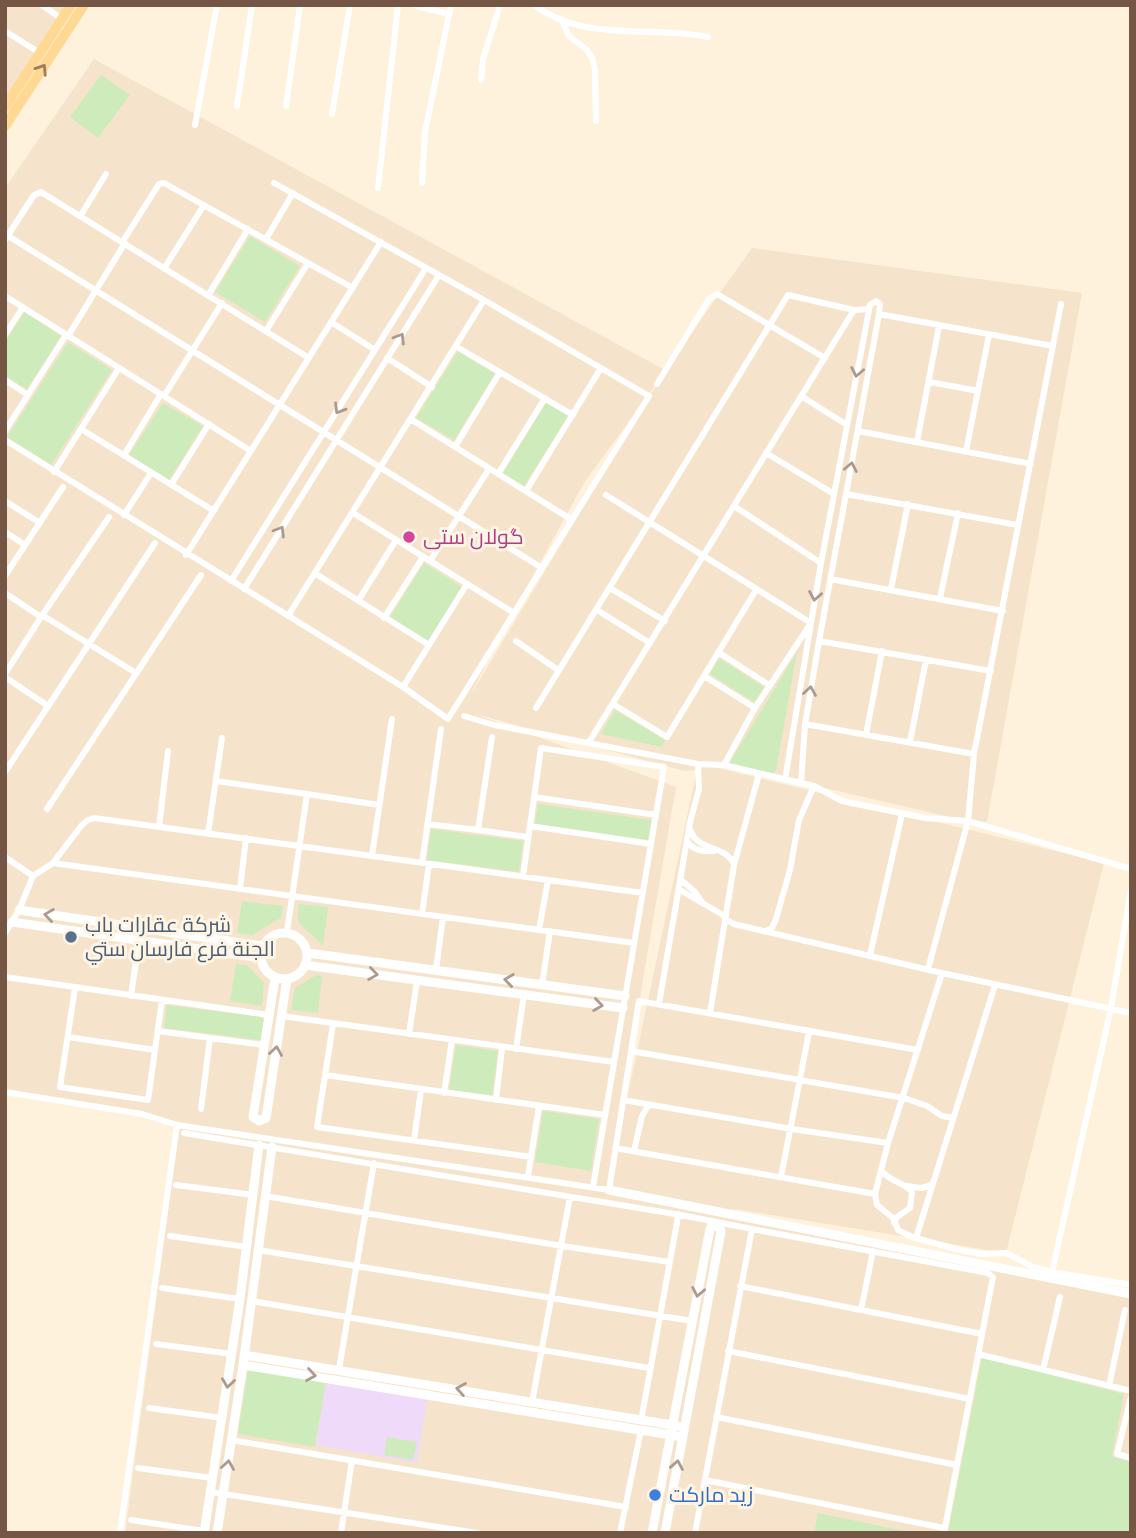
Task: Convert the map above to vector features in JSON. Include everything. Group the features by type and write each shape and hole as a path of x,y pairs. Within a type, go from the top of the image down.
{"main road":[{"path":"5,106 71,5"},
{"path":"5,126 84,5"}],"street":[{"path":"41,5 62,19"},
{"path":"195,125 217,5"},
{"path":"237,106 252,5"},
{"path":"286,106 299,5"},
{"path":"332,114 350,5"},
{"path":"378,188 398,5"},
{"path":"414,5 449,14"},
{"path":"422,183 425,132 451,5"},
{"path":"481,80 483,59 500,5"},
{"path":"534,5 548,16 577,26 607,31 684,32 708,37"},
{"path":"562,21 569,36 587,50 592,58 596,70 596,121"},
{"path":"5,31 40,53"},
{"path":"80,215 106,174"},
{"path":"5,431 97,289 160,183 353,288"},
{"path":"5,440 186,555 403,687 448,719 649,396 274,183"},
{"path":"309,358 209,294 39,192 34,195 6,235 97,289 542,568"},
{"path":"266,239 293,193"},
{"path":"165,267 204,205"},
{"path":"209,294 248,229"},
{"path":"186,555 381,242"},
{"path":"267,331 308,263"},
{"path":"231,581 426,268"},
{"path":"244,589 439,275"},
{"path":"657,384 712,296 721,295 825,358"},
{"path":"536,708 788,295 854,310 869,309"},
{"path":"5,296 251,451"},
{"path":"288,616 484,300"},
{"path":"785,780 821,564 869,309 872,302 878,302 879,314 859,431 805,724 801,783"},
{"path":"124,455 222,303"},
{"path":"928,969 968,821 974,754 1061,304"},
{"path":"5,335 23,307"},
{"path":"589,742 854,310"},
{"path":"879,314 1053,346"},
{"path":"331,322 375,350"},
{"path":"917,442 939,326"},
{"path":"966,451 989,335"},
{"path":"457,347 573,415"},
{"path":"387,359 432,387"},
{"path":"54,471 119,368"},
{"path":"526,491 601,368"},
{"path":"455,447 500,372"},
{"path":"5,380 28,395"},
{"path":"930,382 978,391"},
{"path":"802,396 847,425"},
{"path":"498,474 545,398"},
{"path":"412,420 572,520"},
{"path":"171,485 209,424"},
{"path":"81,429 215,512"},
{"path":"859,431 1031,464"},
{"path":"766,453 834,494"},
{"path":"430,561 489,469"},
{"path":"124,515 151,473"},
{"path":"5,576 64,487"},
{"path":"846,494 1018,525"},
{"path":"606,495 811,623"},
{"path":"5,501 40,523"},
{"path":"891,589 908,504"},
{"path":"734,506 821,564"},
{"path":"353,513 514,613"},
{"path":"940,598 958,513"},
{"path":"48,706 5,676 41,616 109,517"},
{"path":"829,523 840,525"},
{"path":"5,532 25,545"},
{"path":"358,601 396,540"},
{"path":"5,772 155,543"},
{"path":"384,618 423,556"},
{"path":"316,574 429,645"},
{"path":"47,809 201,575"},
{"path":"830,579 1003,611"},
{"path":"403,687 467,584"},
{"path":"610,588 665,621"},
{"path":"613,704 667,737 756,590"},
{"path":"5,593 135,673"},
{"path":"597,610 650,643"},
{"path":"724,765 769,685 811,623"},
{"path":"516,641 558,670"},
{"path":"819,641 991,671"},
{"path":"866,734 882,651"},
{"path":"718,652 769,685"},
{"path":"910,742 926,660"},
{"path":"704,676 755,708"},
{"path":"464,716 494,725 698,764 724,765 814,786 842,801 925,818 968,821 1131,869"},
{"path":"372,856 392,719"},
{"path":"805,724 974,754"},
{"path":"422,914 427,824 441,729"},
{"path":"478,830 492,737"},
{"path":"208,834 222,738"},
{"path":"523,876 541,748 664,767 593,1187"},
{"path":"159,827 168,751"},
{"path":"659,1004 687,841 701,781 698,764"},
{"path":"710,1013 734,865 759,774"},
{"path":"216,781 379,805"},
{"path":"766,931 774,926 790,870 799,820 814,786"},
{"path":"287,932 307,794"},
{"path":"534,797 656,815"},
{"path":"870,954 902,814"},
{"path":"5,933 19,911 33,876 53,863 88,820 94,818 643,893"},
{"path":"427,824 528,837"},
{"path":"530,826 651,844"},
{"path":"690,826 695,839 728,855 734,865"},
{"path":"240,889 246,838"},
{"path":"687,841 690,846 700,851 716,851"},
{"path":"5,857 33,876"},
{"path":"53,863 634,943"},
{"path":"539,930 548,880"},
{"path":"681,880 694,891 703,904"},
{"path":"680,890 734,924 995,985 1131,1013"},
{"path":"1052,1272 1111,1008 1131,890"},
{"path":"19,911 262,946"},
{"path":"436,970 443,917"},
{"path":"12,922 261,958"},
{"path":"542,985 550,931"},
{"path":"287,932 298,937 308,953 305,965 300,972 287,979 275,978 264,968 262,946 270,937 287,932"},
{"path":"131,996 139,940"},
{"path":"308,953 625,996"},
{"path":"305,965 623,1008"},
{"path":"942,972 888,1143 875,1195 877,1205 893,1217 898,1230 916,1238 981,1254 1006,1253 1033,1267 1052,1272 1131,1284"},
{"path":"5,977 269,1015"},
{"path":"275,978 253,1117 261,1122 266,1118 287,979"},
{"path":"409,1034 418,981"},
{"path":"916,1238 995,985"},
{"path":"75,988 60,1087 148,1100 162,1000"},
{"path":"516,1049 524,995"},
{"path":"609,1190 639,1001 918,1050"},
{"path":"282,1016 614,1062"},
{"path":"333,1024 317,1127 531,1157"},
{"path":"158,1031 264,1045"},
{"path":"781,1177 809,1032"},
{"path":"68,1037 155,1050"},
{"path":"201,1109 210,1038"},
{"path":"444,1093 452,1040"},
{"path":"496,1100 502,1048"},
{"path":"631,1051 904,1098 928,1106 942,1116 953,1118"},
{"path":"325,1076 605,1115"},
{"path":"414,1140 421,1090"},
{"path":"5,1092 142,1114 177,1125 593,1187 1131,1294"},
{"path":"622,1100 888,1143"},
{"path":"634,1151 642,1116 648,1106 652,1105"},
{"path":"528,1177 539,1106"},
{"path":"120,1533 177,1125"},
{"path":"184,1133 675,1214 991,1275 993,1279 944,1531 705,1480"},
{"path":"131,1520 204,1532 223,1418 260,1145"},
{"path":"217,1533 244,1360 272,1147"},
{"path":"615,1148 875,1195"},
{"path":"339,1369 374,1163"},
{"path":"881,1170 886,1178 907,1186 921,1188 932,1185"},
{"path":"176,1185 254,1195"},
{"path":"907,1186 913,1197 910,1208"},
{"path":"265,1196 670,1262"},
{"path":"532,1402 570,1196"},
{"path":"894,1223 897,1217 910,1208 927,1202"},
{"path":"620,1533 678,1217 675,1214"},
{"path":"652,1533 677,1431 721,1231 716,1225 712,1225 710,1229 692,1321 677,1431 665,1533"},
{"path":"695,1533 752,1229"},
{"path":"170,1236 247,1247"},
{"path":"258,1250 692,1321"},
{"path":"861,1310 873,1251"},
{"path":"243,1273 255,1274"},
{"path":"740,1286 982,1334"},
{"path":"162,1288 240,1299"},
{"path":"1043,1370 1060,1297"},
{"path":"252,1301 649,1368"},
{"path":"1109,1386 1125,1310"},
{"path":"156,1344 232,1354"},
{"path":"728,1351 970,1399"},
{"path":"978,1354 1131,1391"},
{"path":"244,1360 339,1369 424,1388 532,1402 641,1425"},
{"path":"244,1360 677,1431"},
{"path":"1131,1397 1117,1454 1131,1458"},
{"path":"149,1408 223,1418"},
{"path":"716,1417 957,1465"},
{"path":"231,1440 626,1507"},
{"path":"341,1533 352,1460"},
{"path":"138,1468 212,1478"},
{"path":"211,1492 477,1533"}],"shaded area":[{"path":"5,5 66,5 5,101"},
{"path":"94,59 665,370 752,248 1082,293 987,822 968,821 724,765 714,767 1104,863 1006,1253 728,1208 846,1241 1131,1294 1131,1533 125,1533 180,1122 5,1094 5,188","holes":["659,381 470,696 584,483","475,714 684,771 697,770 625,1108 643,979 676,787"]},
{"path":"326,1382 427,1399 417,1463 316,1445"}],"green space":[{"path":"101,75 130,95 98,138 70,117"},
{"path":"250,236 300,266 265,322 215,292"},
{"path":"24,312 61,336 27,389 5,376 5,342"},
{"path":"68,342 112,370 51,465 7,437"},
{"path":"458,351 495,374 454,440 416,418"},
{"path":"163,403 203,426 169,480 129,455"},
{"path":"546,403 568,416 524,486 503,473"},
{"path":"424,563 462,587 428,641 390,617"},
{"path":"797,652 776,770 770,775 727,767"},
{"path":"719,658 764,687 754,702 710,674"},
{"path":"615,710 665,740 662,747 601,734"},
{"path":"538,804 651,820 648,840 535,824"},
{"path":"431,829 523,841 519,872 427,860"},
{"path":"242,901 283,906 281,918 252,935 237,933"},
{"path":"298,904 328,907 323,946 298,922"},
{"path":"236,964 247,965 264,983 262,1006 230,1001"},
{"path":"316,975 322,976 318,1013 291,1010 295,988"},
{"path":"167,1005 261,1017 264,1020 261,1040 164,1028"},
{"path":"456,1045 498,1051 492,1095 449,1090"},
{"path":"543,1111 599,1119 591,1171 535,1162"},
{"path":"982,1357 1124,1394 1112,1456 1131,1462 1131,1533 948,1533"},
{"path":"248,1370 326,1382 315,1447 238,1434"},
{"path":"387,1437 417,1442 413,1460 384,1455"},
{"path":"818,1513 914,1533 814,1533"}],"place":[{"name":"گولان ستی","path":"409,537"},
{"name":"شرکة عقارات باب الجنة فرع فارسان ستي","path":"71,937"},
{"name":"زيد ماركت","path":"655,1495"}]}
